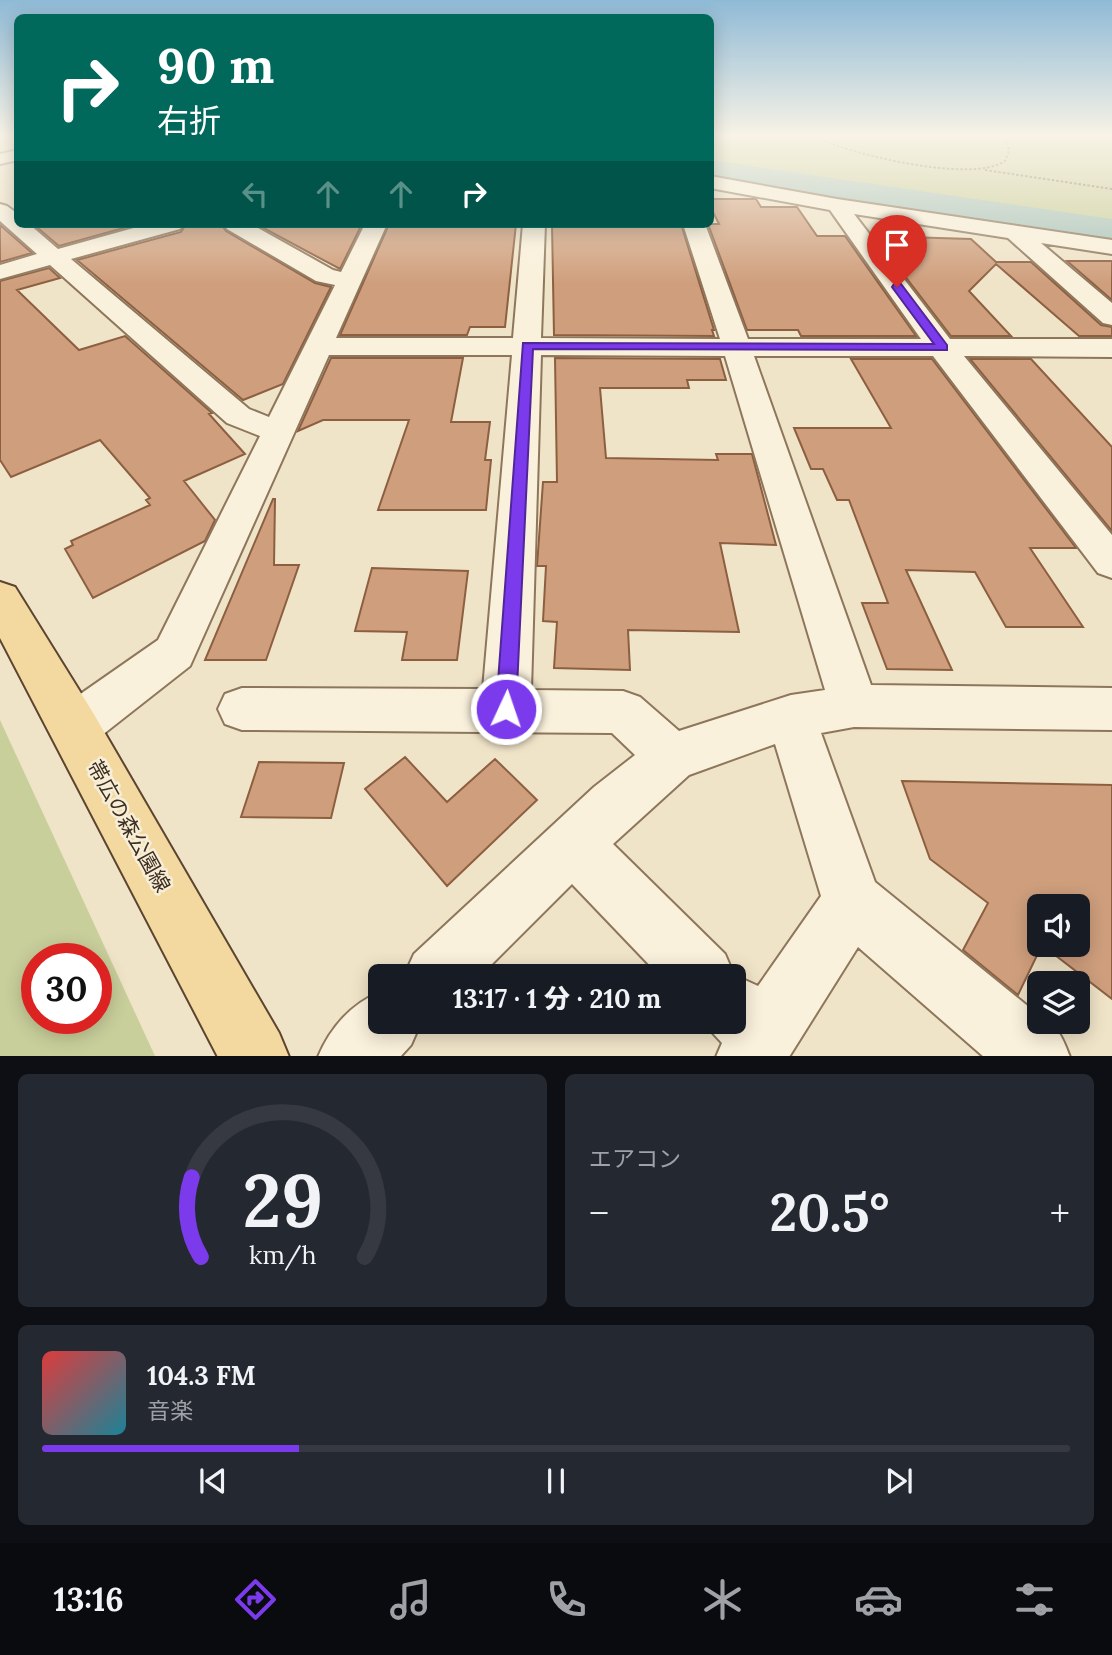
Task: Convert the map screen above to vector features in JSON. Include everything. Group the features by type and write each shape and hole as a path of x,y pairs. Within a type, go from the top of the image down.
{"main road":[{"name":"帯広の森公園線","path":"0,597 255,1056"}],"street":[{"path":"723,184 837,205 1112,247"},
{"path":"837,205 942,348 1112,563"},
{"path":"0,210 14,222"},
{"path":"22,228 238,416 276,431"},
{"path":"0,272 158,228"},
{"path":"242,228 325,276 348,281"},
{"path":"74,727 174,653 276,431 374,228"},
{"path":"506,709 534,228"},
{"path":"695,228 854,706"},
{"path":"1016,233 1112,317"},
{"path":"319,346 1112,348"},
{"path":"448,964 573,844 672,757 791,717 854,706 1112,709"},
{"path":"243,709 623,712 672,757"},
{"path":"791,717 852,902 1037,1056"},
{"path":"573,844 692,964"},
{"path":"749,1033 852,902"},
{"path":"352,1056 375,1034"}],"path":[{"path":"1081,184 1112,189"}],"green space":[{"path":"838,184 1112,184 1112,228"},
{"path":"0,720 103,943 21,943 21,1034 112,1034 112,963 155,1056 0,1056"}],"building":[{"path":"714,199 756,199 761,207 797,207 817,236 845,236 916,336 801,336 798,330 747,330 709,228 719,224 714,214"},
{"path":"0,225 32,253 0,262"},
{"path":"38,228 124,228 59,246"},
{"path":"184,228 224,228 315,283 331,287 283,384 243,400 77,260 181,232"},
{"path":"263,228 360,228 340,269"},
{"path":"387,228 516,228 505,327 470,327 467,335 340,335"},
{"path":"552,228 682,228 714,336 554,335"},
{"path":"874,236 971,239 996,262 1031,262 1101,325 1112,327 1112,336 1079,336 996,264 969,291 1011,336 951,336"},
{"path":"1067,261 1112,261 1112,300"},
{"path":"49,268 60,278 17,290 79,350 125,336 212,413 209,414 245,454 184,481 215,520 205,541 93,598 65,549 73,545 71,541 150,505 146,500 150,498 100,440 11,477 0,460 0,281"},
{"path":"331,358 463,358 451,422 490,422 485,460 491,460 486,510 378,510 409,420 323,420 298,431"},
{"path":"555,358 720,359 726,380 687,380 689,388 600,388 606,458 718,460 716,454 752,454 776,545 720,543 739,632 628,630 630,670 554,668 557,622 543,621 546,566 537,566 543,482 557,482"},
{"path":"851,359 932,359 1076,548 1030,548 1083,627 1006,627 975,572 906,570 952,670 887,669 862,603 888,603 849,500 837,500 823,469 811,469 794,428 891,428"},
{"path":"970,359 1031,359 1112,447 1112,531"},
{"path":"273,499 274,565 299,565 266,660 205,660"},
{"path":"372,568 468,571 457,660 402,660 407,632 355,631"},
{"path":"405,757 447,802 495,759 537,800 447,886 365,789"},
{"path":"259,762 344,763 331,818 241,817"},
{"path":"902,781 1112,785 1112,999 1090,982 1090,971 1076,971 1058,957 1090,957 1090,894 1027,894 1027,957 1036,957 1030,971 1027,971 1018,995 963,950 988,903 930,859"}],"waterway":[{"path":"798,184 1112,232"}],"route":[{"path":"506,709 528,345 942,348 897,287"}]}
